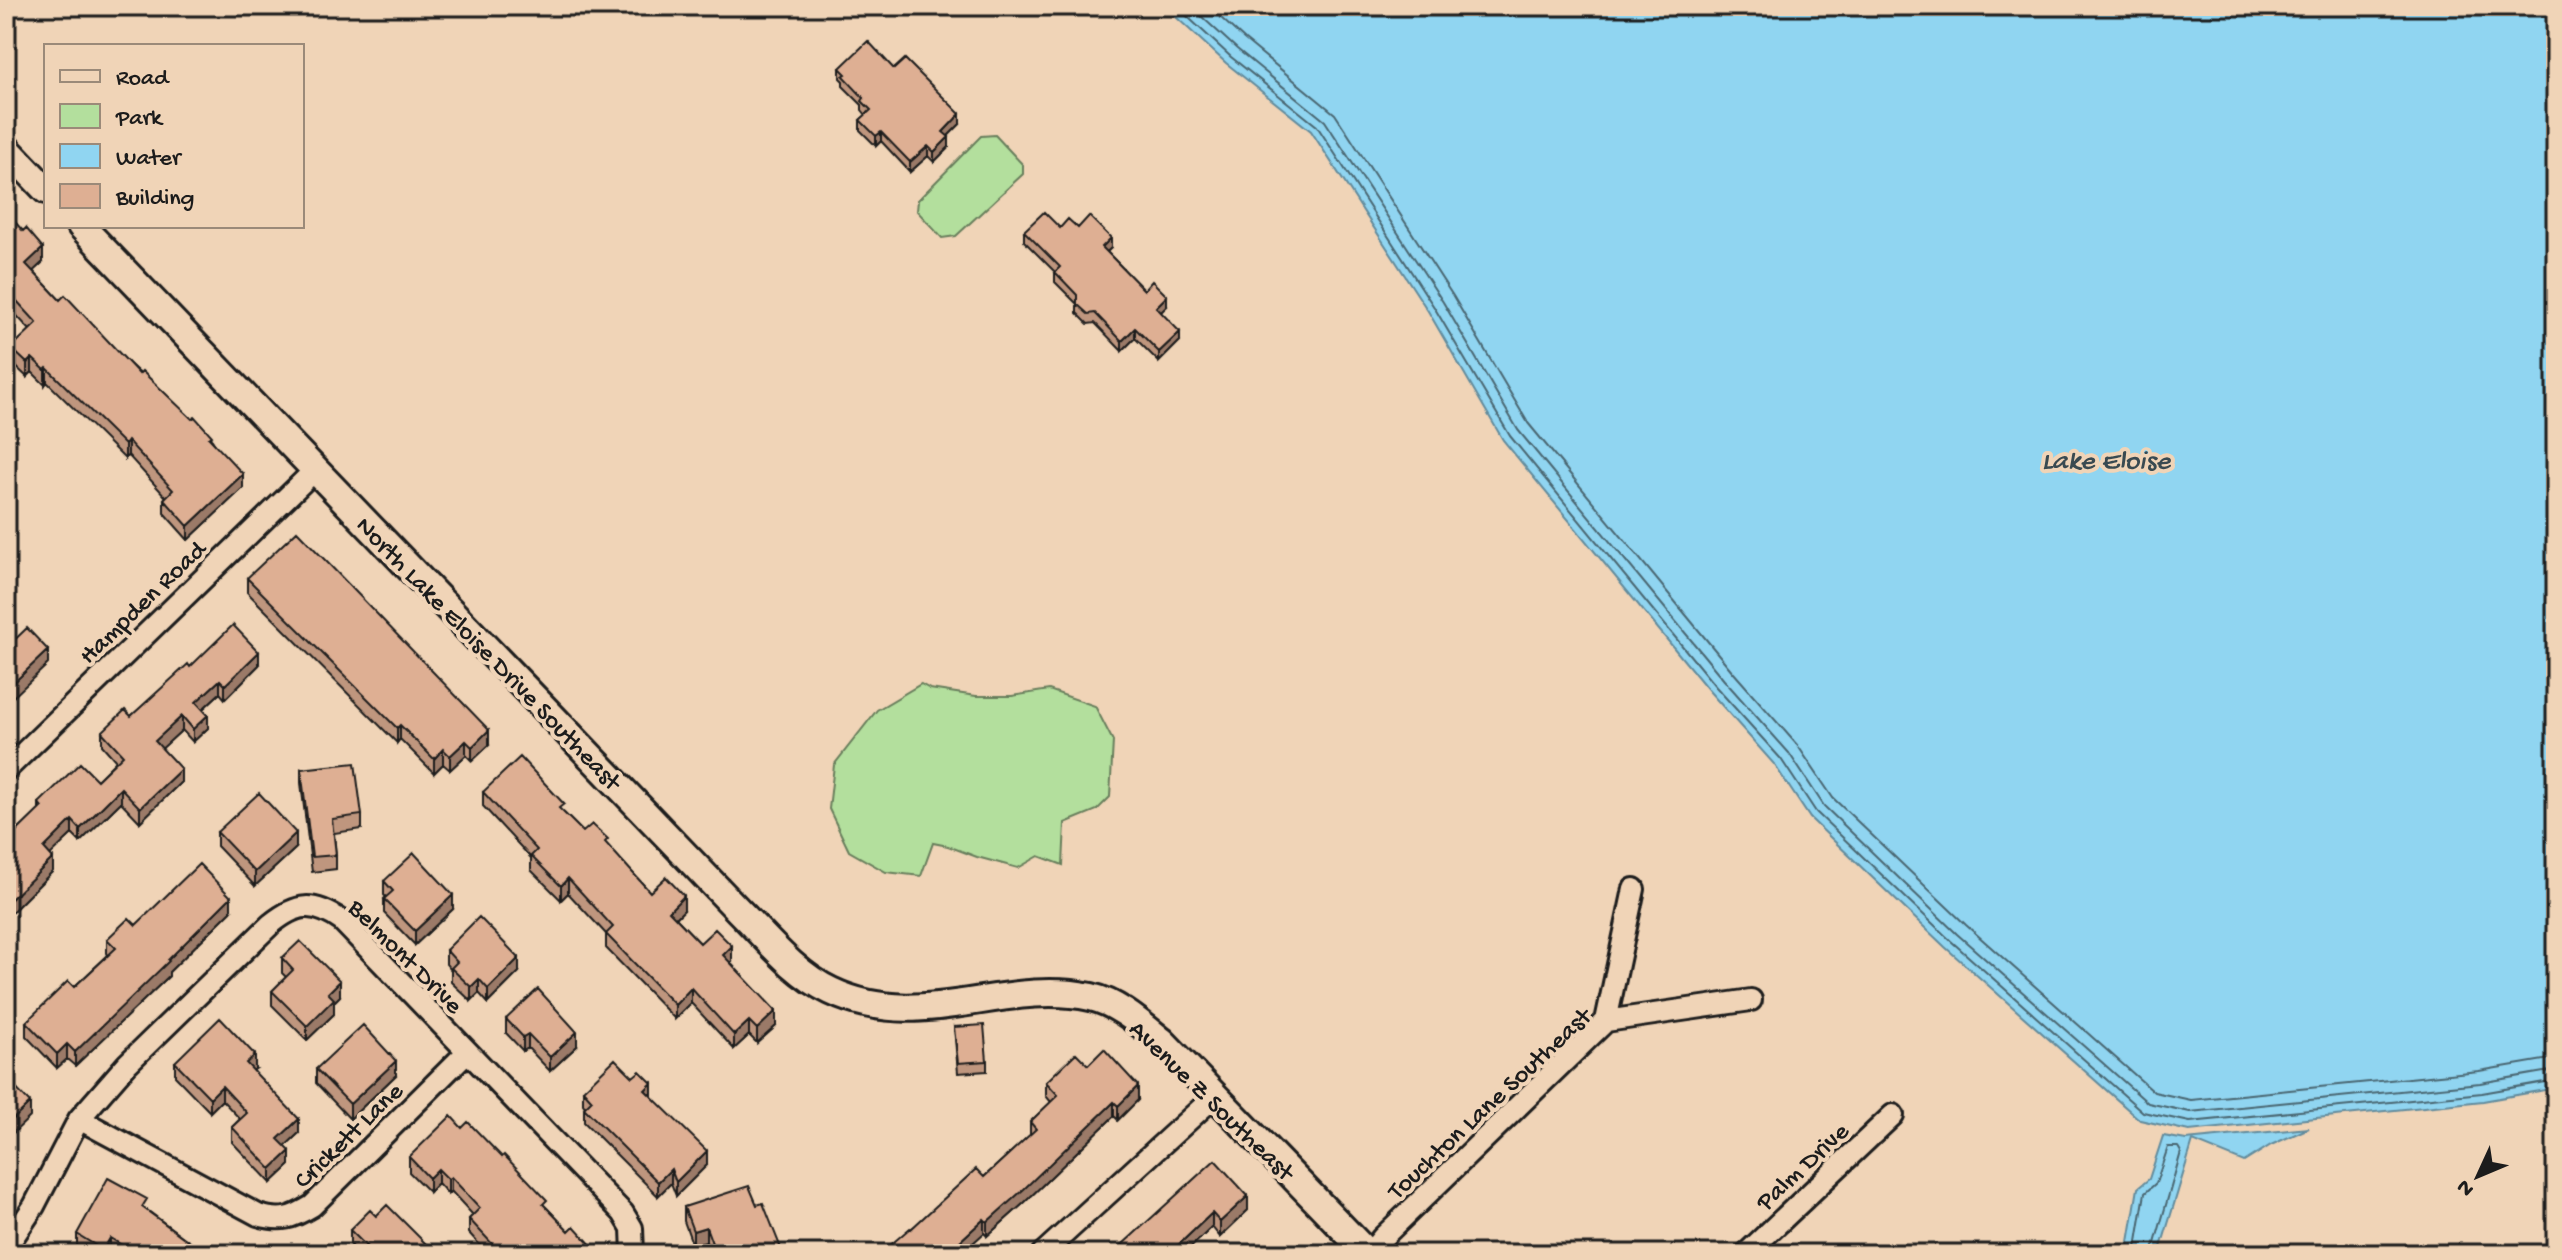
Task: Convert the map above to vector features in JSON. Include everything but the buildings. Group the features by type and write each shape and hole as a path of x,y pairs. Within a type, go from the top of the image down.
{"street":[{"path":"6,148 44,188"},
{"name":"North Lake Eloise Drive Southeast","path":"83,228 314,471 802,972 830,991 865,1004 905,1010 938,1006"},
{"name":"Hampden Road","path":"6,770 314,471"},
{"path":"1606,1021 1634,889"},
{"name":"Belmont Drive","path":"6,1248 34,1206 79,1119 127,1064 271,924 286,912 314,906 342,921 623,1213 632,1228 633,1254"},
{"name":"Avenue Z Southeast","path":"938,1006 1046,993 1090,997 1107,1003 1163,1042 1368,1254"},
{"name":"Touchton Lane Southeast","path":"1368,1254 1606,1021 1751,1000"},
{"name":"Crickett Lane","path":"79,1119 258,1215 277,1221 312,1206 467,1052"},
{"path":"1042,1254 1216,1095"},
{"name":"Palm Drive","path":"1746,1254 1893,1115"}],"green space":[{"path":"995,135 1023,165 1023,174 956,236 942,238 917,211 918,200 981,136"},
{"path":"921,684 930,689 976,696 1012,696 1049,690 1095,706 1113,741 1110,797 1097,810 1065,823 1063,865 1039,856 1018,868 933,843 921,876 886,872 849,851 829,809 834,765 877,710"}],"water":[{"name":"Lake Eloise","path":"1164,6 2556,6 2556,1088 2483,1101 2189,1131 2140,1120 1945,947 1810,818 1774,764 1710,692 1503,440 1428,311 1311,131 1226,63"},
{"path":"2309,1128 2271,1145 2244,1162 2193,1141 2159,1254 2127,1254 2138,1188 2149,1179 2163,1136 2186,1140"}]}
